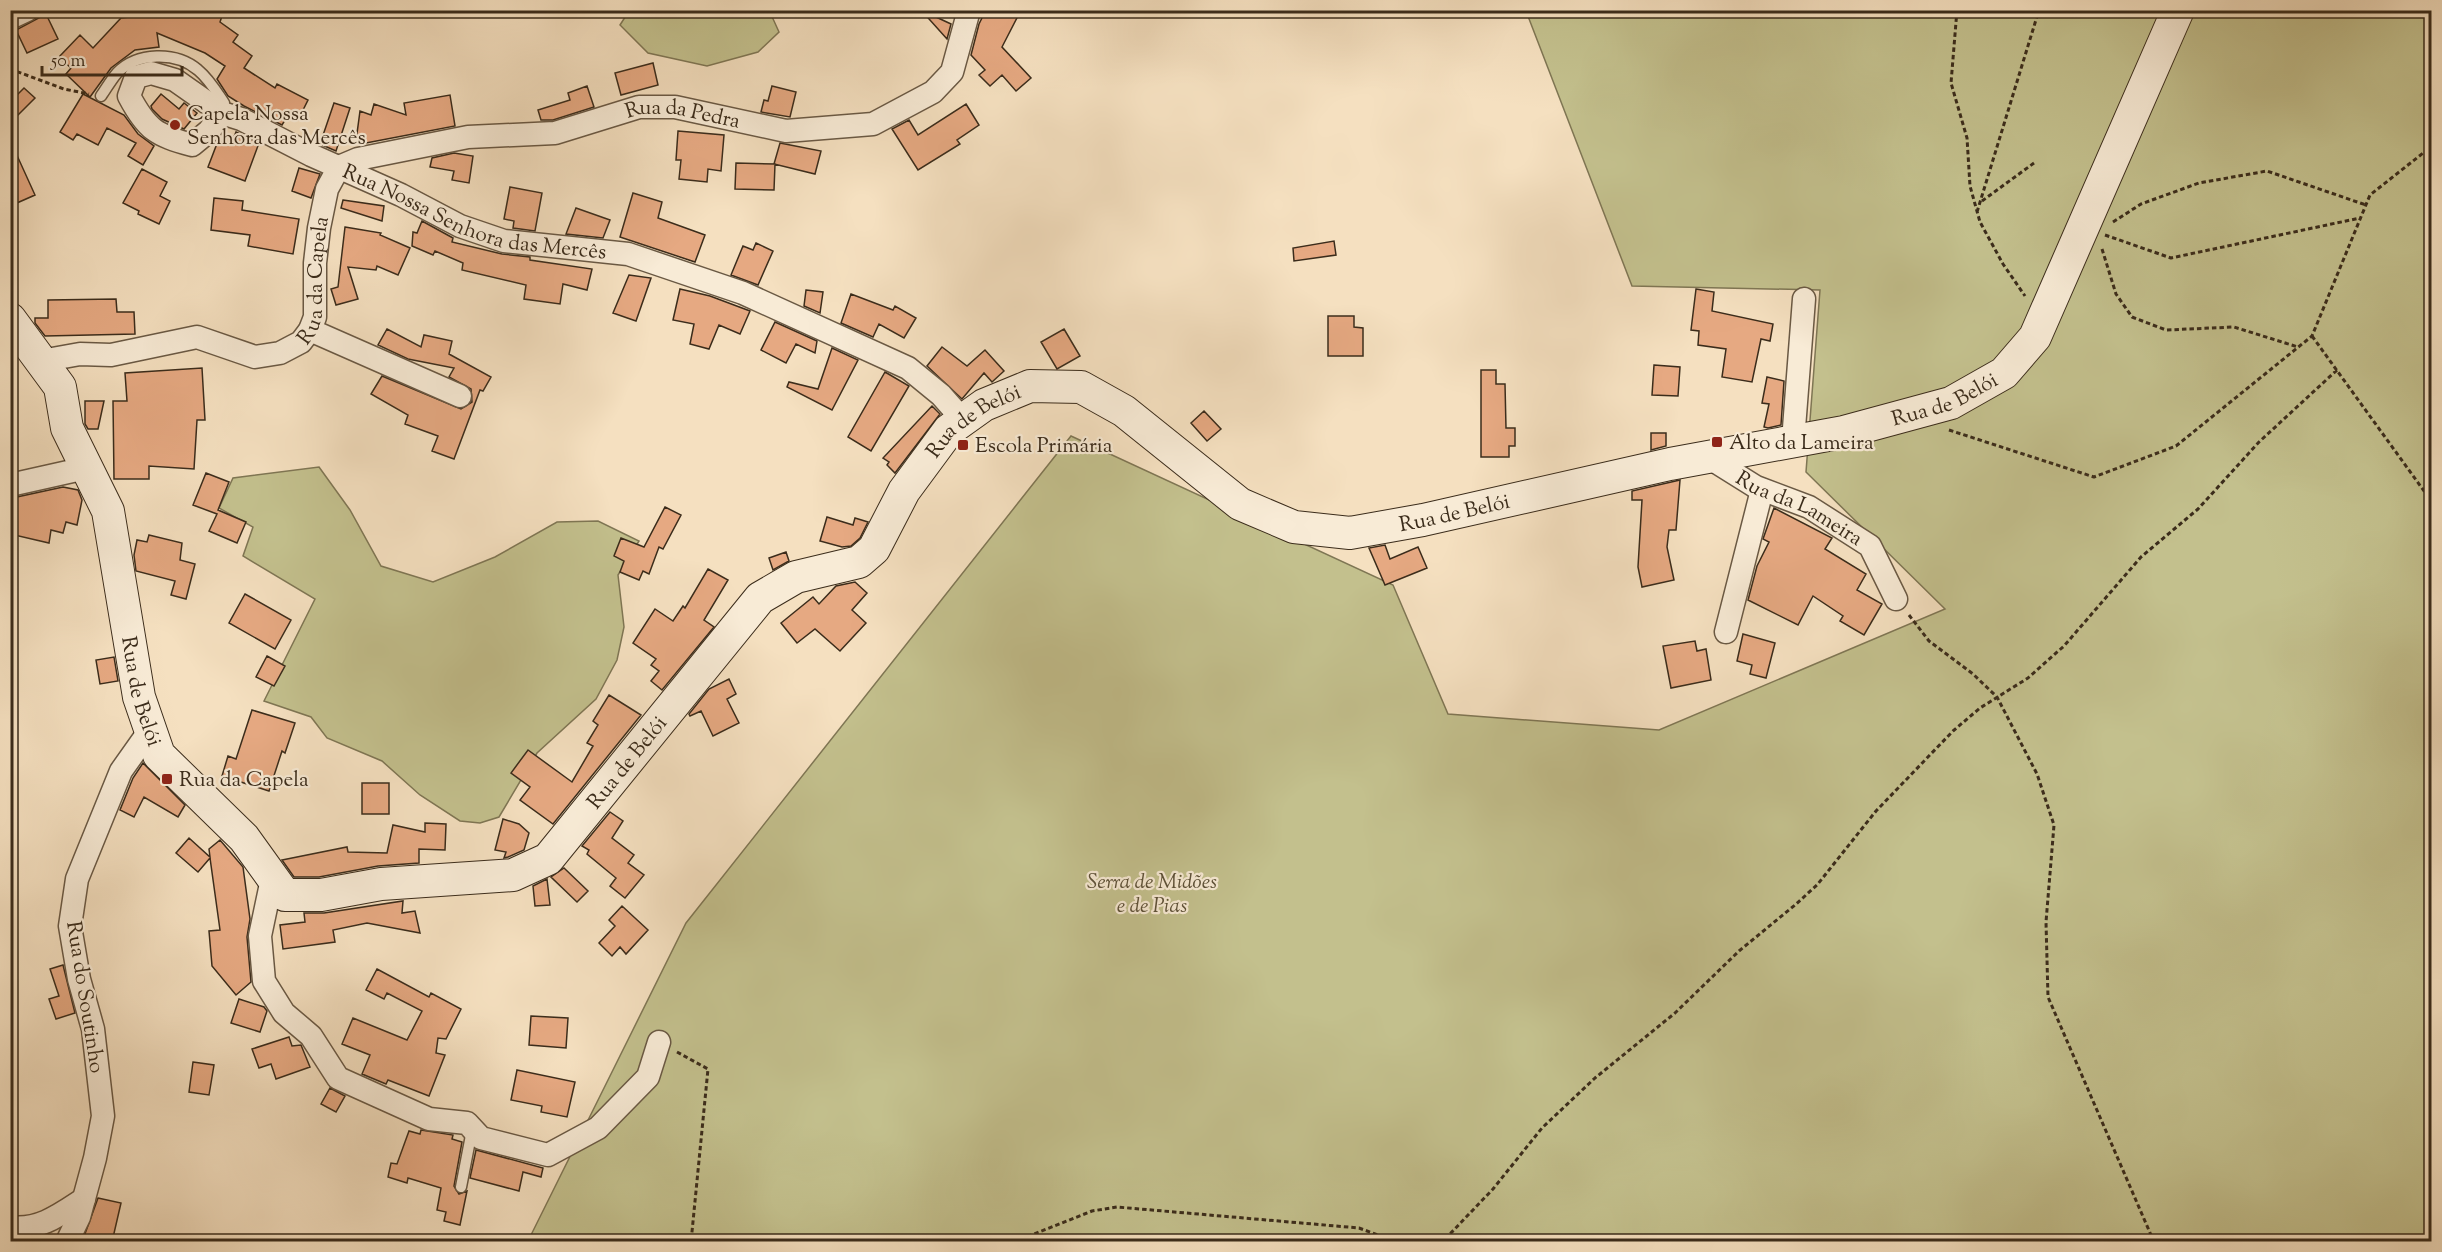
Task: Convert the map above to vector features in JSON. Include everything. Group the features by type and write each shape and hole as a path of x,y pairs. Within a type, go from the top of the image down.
{"street":[{"path":"10,18 27,10"},
{"name":"Rua da Pedra","path":"339,167 358,159 468,137 555,133 639,107 675,107 786,131 873,124 933,92 952,72 969,10"},
{"name":"Rua de Belói","path":"10,319 29,350 60,387 67,428 108,511 139,697 159,755 244,838 285,895 321,895 381,884 513,875 548,859 760,598 796,577 859,562 874,549 904,491 949,430 984,405 1030,386 1081,387 1124,411 1240,504 1294,527 1350,533 1423,520 1708,457 1844,432 1951,403 2004,373 2035,337 2046,311 2090,230 2178,10"},
{"name":"Rua Nossa Senhora das Mercês","path":"222,113 241,119 401,195 460,226 504,241 628,254 742,293 908,368 941,395 963,420"},
{"name":"Rua da Capela","path":"29,350 111,355 197,337 255,357 280,353 301,342 310,330 315,317 315,263 318,228 327,189 339,167"},
{"path":"1793,441 1803,299"},
{"path":"310,330 460,396"},
{"name":"Rua da Lameira","path":"1708,457 1762,490 1809,507 1870,546 1896,599"},
{"path":"10,485 86,468"},
{"path":"1726,632 1762,490"},
{"name":"Rua do Soutinho","path":"67,1242 84,1199 103,1116 93,1029 79,979 70,926 76,879 121,771 150,730"},
{"path":"272,879 260,936 264,981 284,1013 311,1036 338,1078 429,1119 467,1123 481,1138 548,1155 598,1128 606,1120 648,1077 659,1042"},
{"path":"10,1227 23,1229 41,1225 84,1199"}],"lane":[{"name":"Rua Nossa Senhora das Mercês","path":"100,96 117,73 133,61 172,57 197,68 210,81 224,103 222,113"},
{"path":"461,1187 472,1129"}],"path":[{"path":"1957,10 1951,83 1966,138 1970,186 1977,212 2022,294 2046,311"},
{"path":"1977,212 2039,10"},
{"path":"10,69 64,89 100,96"},
{"path":"1948,430 2094,477 2176,446 2312,336 2370,195 2432,146"},
{"path":"1981,202 2034,163"},
{"path":"2090,230 2141,204 2199,183 2267,171 2366,205"},
{"path":"2090,230 2171,258 2361,218"},
{"path":"2090,230 2116,294 2132,317 2166,330 2234,327 2298,347"},
{"path":"2312,336 2432,502"},
{"path":"1438,1242 1448,1236 1493,1189 1542,1128 1594,1078 1675,1013 1739,951 1795,906 1817,885 1876,811 1953,731 1997,697 2028,678 2064,646 2141,557 2198,509 2259,442 2337,370"},
{"path":"1896,599 1929,641 1973,674 1997,697 2037,774 2054,825 2046,922 2048,997 2154,1242"},
{"path":"659,1042 708,1069 691,1242"},
{"path":"1022,1242 1029,1236 1092,1211 1117,1207 1359,1228 1397,1242"}],"green space":[{"path":"769,10 779,32 758,52 707,66 648,53 620,25 629,11"},
{"name":"Serra de Midões e de Pias","path":"1526,11 2431,11 2431,1241 509,1242 531,1235 686,923 1071,436 1393,585 1448,714 1659,730 1945,609 1806,472 1820,290 1632,286"},
{"path":"319,467 350,510 381,566 433,582 495,557 557,522 598,521 639,541 618,575 624,627 617,660 596,699 537,753 499,817 480,823 460,821 420,795 382,761 327,738 311,717 264,701 315,599 243,556 253,527 219,508 233,478"}],"building":[{"path":"189,10 224,10 220,22 238,35 233,42 252,56 244,68 275,88 277,84 308,100 298,120 288,115 282,125 244,106 228,96 217,79 225,66 205,53 157,33 159,47 135,50 111,68 90,97 66,74 71,68 59,57 80,35 93,48 121,18"},
{"path":"921,10 951,24 947,39"},
{"path":"986,10 1021,10 1002,47 1031,78 1016,91 1002,75 990,86 979,75 985,70 971,55 979,24"},
{"path":"46,14 58,39 27,53 16,30"},
{"path":"653,63 658,85 621,95 615,73"},
{"path":"587,86 594,107 553,120 541,120 538,110 570,100 568,93"},
{"path":"772,86 796,92 790,117 761,112 764,100 768,101"},
{"path":"24,88 35,98 10,123 10,102"},
{"path":"83,94 124,115 138,134 154,146 143,165 128,156 136,143 107,128 98,145 77,134 73,140 60,132"},
{"name":"Capela Nossa Senhora das Mercês","path":"161,94 179,109 184,103 197,113 184,129 162,119 152,109 151,106"},
{"path":"450,95 455,126 366,143 356,141 360,111 371,115 374,104 406,115 404,103"},
{"path":"334,103 350,108 336,151 320,144"},
{"path":"966,104 979,125 957,140 960,144 918,170 892,129 909,120 918,135"},
{"path":"678,131 724,135 721,171 708,169 707,182 679,179 681,160 676,160"},
{"path":"236,132 259,143 245,181 208,167 218,141 231,144"},
{"path":"10,140 35,195 10,206"},
{"path":"780,143 821,151 815,174 774,164"},
{"path":"454,153 473,156 469,183 452,180 454,171 430,167 432,158"},
{"path":"736,163 775,164 774,190 735,189"},
{"path":"299,168 320,174 311,198 292,191"},
{"path":"142,169 167,182 160,196 170,201 159,224 138,214 139,211 123,203"},
{"path":"510,187 542,193 535,231 513,228 514,221 504,219"},
{"path":"633,193 662,202 658,218 705,235 695,262 620,237"},
{"path":"214,198 243,201 242,210 299,219 293,254 248,246 250,235 211,230"},
{"path":"343,200 384,206 382,221 341,208"},
{"path":"576,208 610,220 603,238 566,234"},
{"path":"422,221 453,238 452,242 502,254 530,257 530,260 592,269 587,290 563,284 560,304 524,299 526,285 462,270 463,263 435,251 433,255 412,246 413,232 417,233"},
{"path":"345,227 381,233 380,235 410,248 398,275 377,266 376,270 348,267 358,299 336,305 331,289 338,287"},
{"path":"1334,241 1336,255 1294,261 1293,248"},
{"path":"756,243 773,251 758,285 731,275 743,246 753,250"},
{"path":"629,275 651,278 636,321 613,313"},
{"path":"680,289 710,296 750,311 740,334 719,325 709,349 690,344 694,324 673,320"},
{"path":"1696,289 1714,292 1712,311 1773,324 1770,341 1761,339 1752,382 1722,377 1726,349 1698,345 1699,331 1691,330"},
{"path":"806,290 823,292 820,313 804,306"},
{"path":"851,294 893,310 895,306 916,318 904,338 879,324 873,337 841,323"},
{"path":"116,299 117,312 134,312 135,334 45,336 35,323 35,318 48,318 48,300"},
{"path":"1328,316 1354,316 1354,327 1363,328 1363,356 1328,356"},
{"path":"775,322 817,341 815,353 796,344 786,363 761,350"},
{"path":"387,329 421,347 424,335 452,341 449,354 491,377 483,391 480,390 454,459 432,451 438,436 405,424 408,415 371,394 382,376 461,409 472,402 471,389 449,377 454,368 408,359 378,345"},
{"path":"1064,329 1080,356 1057,369 1041,342"},
{"path":"942,347 967,366 985,350 1004,371 992,382 984,373 962,399 927,366"},
{"path":"832,348 858,360 832,410 787,387 789,382 818,389"},
{"path":"1654,365 1680,367 1678,396 1652,395"},
{"path":"202,368 205,420 197,420 194,469 149,466 149,479 114,479 113,401 127,401 125,373"},
{"path":"1481,370 1496,370 1496,384 1505,384 1506,428 1515,428 1515,446 1509,446 1509,457 1481,457"},
{"path":"885,372 909,386 871,451 848,437"},
{"path":"1767,377 1784,381 1781,425 1768,428 1764,427 1769,404 1762,403"},
{"path":"85,401 104,401 98,429 88,429 85,424"},
{"path":"932,406 940,414 895,473 887,465 889,462 883,458"},
{"path":"1204,411 1221,429 1207,441 1191,423"},
{"path":"1651,433 1666,433 1666,446 1651,450"},
{"path":"206,473 229,482 218,510 246,522 237,543 209,531 217,514 193,505"},
{"path":"1680,480 1676,530 1669,530 1667,547 1674,580 1642,587 1638,567 1642,500 1632,500 1632,491"},
{"path":"63,487 78,490 82,500 77,525 66,522 63,533 51,530 49,543 10,534 10,501 15,503 17,497"},
{"path":"665,507 681,515 663,549 659,547 649,574 643,571 639,580 620,572 624,561 614,556 621,538 644,547"},
{"path":"1774,508 1832,538 1825,549 1866,574 1857,590 1882,604 1864,635 1840,621 1843,616 1813,596 1798,625 1748,600 1757,566 1769,542 1763,539"},
{"path":"827,517 853,525 855,518 868,522 860,538 851,546 842,547 820,541"},
{"path":"149,535 182,543 180,560 195,564 186,599 171,595 175,581 136,571 134,555 137,540 147,542"},
{"path":"1385,545 1390,559 1418,547 1427,568 1385,585 1369,548"},
{"path":"786,552 789,561 773,570 769,558"},
{"path":"708,569 728,580 704,620 714,627 662,690 651,681 659,671 651,665 656,659 633,643 655,609 673,621 683,606 685,608"},
{"path":"855,582 867,593 852,610 866,623 840,651 815,629 797,643 781,623 813,597 819,604 836,586"},
{"path":"245,594 291,620 275,649 229,623"},
{"path":"1743,634 1775,643 1766,678 1750,674 1752,665 1737,661"},
{"path":"1695,641 1697,651 1706,649 1711,680 1671,688 1663,646"},
{"path":"267,656 285,666 274,686 256,677"},
{"path":"114,657 118,681 100,684 96,660"},
{"path":"729,679 736,694 727,699 739,723 713,736 701,711 690,716 689,714 709,689"},
{"path":"609,695 641,715 553,824 520,800 530,787 511,773 528,750 572,782 593,746 587,743 598,725 593,721"},
{"path":"252,710 295,723 285,753 282,751 269,791 222,776 228,756 236,759"},
{"path":"143,763 185,805 178,817 144,797 134,817 120,810 133,778"},
{"path":"362,783 389,783 389,814 362,814"},
{"path":"610,812 623,821 612,838 634,855 628,863 644,875 625,898 610,886 616,878 587,854 589,850 582,846"},
{"path":"503,819 519,824 529,833 524,850 504,858 506,852 495,850"},
{"path":"425,823 446,824 445,850 419,849 419,863 378,866 319,877 294,877 282,860 347,847 348,852 387,853 393,825 425,832"},
{"path":"189,838 210,857 209,849 220,840 243,867 250,919 247,937 251,982 236,995 212,966 209,931 220,930 210,858 198,872 176,853"},
{"path":"564,868 588,891 577,902 551,877"},
{"path":"547,879 550,905 535,906 533,886"},
{"path":"403,901 402,913 415,911 420,933 367,923 333,930 335,942 283,949 280,925 305,922 304,913 324,913"},
{"path":"622,906 648,930 626,954 620,947 612,956 599,943 615,926 609,920"},
{"path":"63,965 75,1013 56,1019 49,999 59,996 50,969"},
{"path":"377,969 429,997 431,993 461,1009 446,1039 438,1038 436,1053 445,1055 429,1096 388,1080 386,1084 362,1074 370,1055 342,1044 353,1018 407,1040 422,1011 387,993 384,999 366,990"},
{"path":"239,999 264,1007 267,1011 260,1032 231,1023"},
{"path":"531,1016 568,1018 566,1048 529,1045"},
{"path":"289,1037 292,1046 301,1045 310,1067 276,1079 271,1064 259,1068 252,1049"},
{"path":"193,1062 214,1065 209,1095 189,1092"},
{"path":"517,1070 575,1082 567,1117 541,1112 542,1106 511,1100"},
{"path":"330,1088 345,1096 336,1112 321,1104"},
{"path":"421,1130 453,1135 452,1139 462,1142 454,1186 459,1194 467,1191 460,1225 444,1221 446,1212 437,1210 441,1188 408,1178 407,1183 388,1177 391,1163 397,1164 409,1131 420,1134"},
{"path":"476,1150 543,1168 541,1177 523,1172 519,1191 470,1178"},
{"path":"98,1198 121,1203 112,1242 82,1242"}],"place":[{"name":"Capela Nossa Senhora das Mercês","path":"175,125"},
{"name":"Alto da Lameira","path":"1717,442"},
{"name":"Escola Primária","path":"963,445"},
{"name":"Rua da Capela","path":"167,779"}]}
